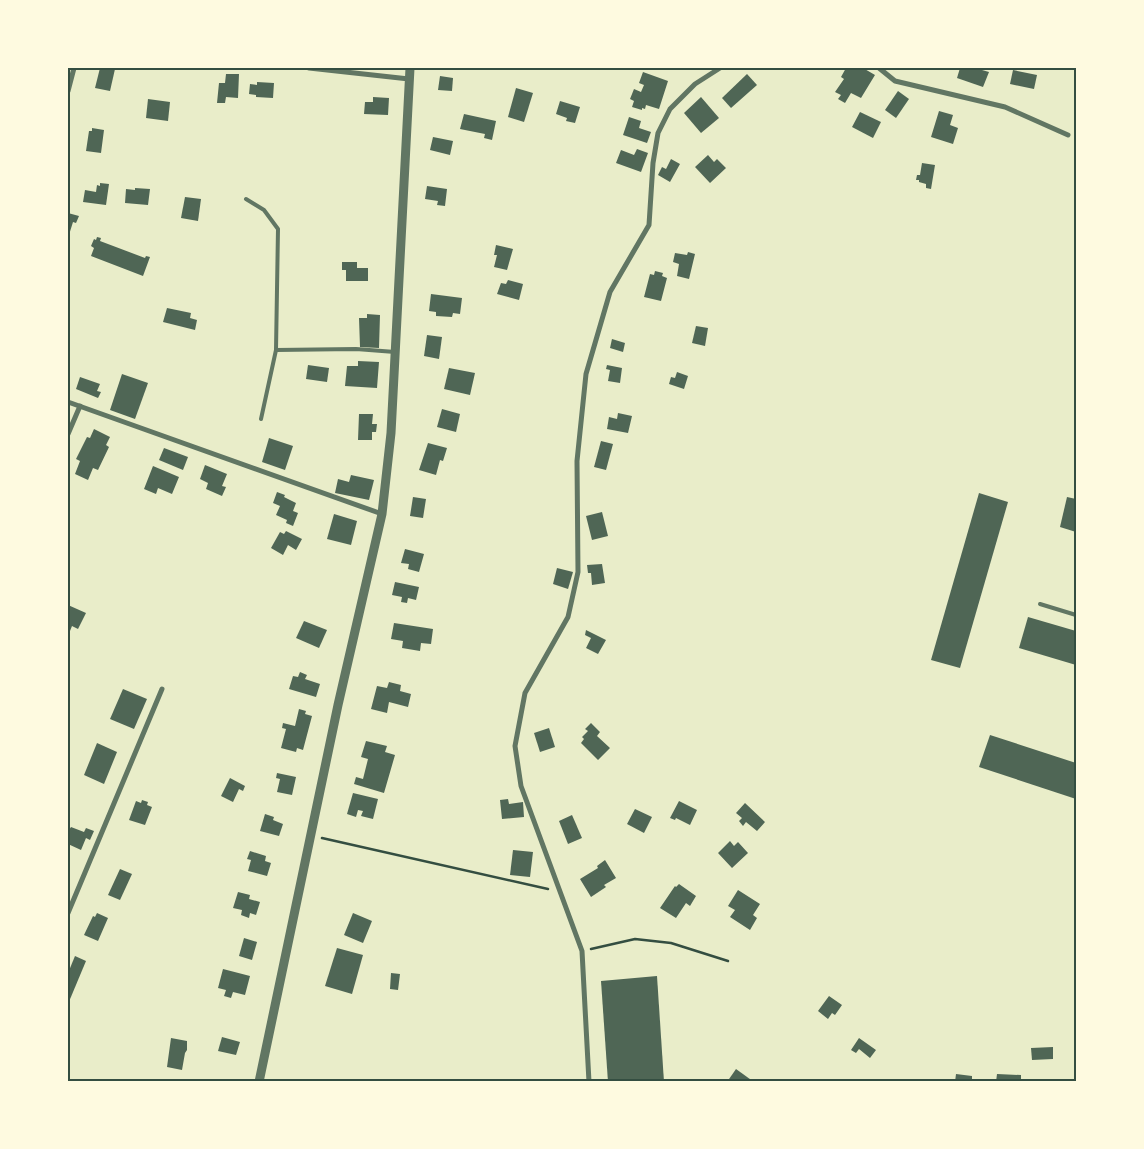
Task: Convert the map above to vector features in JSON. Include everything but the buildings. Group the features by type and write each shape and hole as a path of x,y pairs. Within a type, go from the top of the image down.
{"street":[{"path":"68,90 74,68"},
{"path":"309,68 408,79"},
{"path":"259,1082 338,706 382,514 390,433 410,68"},
{"path":"589,1082 582,951 521,786 515,746 525,693 568,617 578,572 576,461 586,374 610,292 649,225 653,163 658,133 670,108 695,84 720,68"},
{"path":"879,68 895,81 1005,106 1068,135"},
{"path":"68,402 382,514"},
{"path":"68,434 80,406"},
{"path":"68,913 162,689"}],"lane":[{"path":"246,199 264,210 278,229 276,350 261,419"},
{"path":"276,350 356,349 395,352"},
{"path":"1040,604 1076,615"}],"path":[{"path":"311,835 561,892"},
{"path":"582,951 635,940 671,943 728,961"}]}
